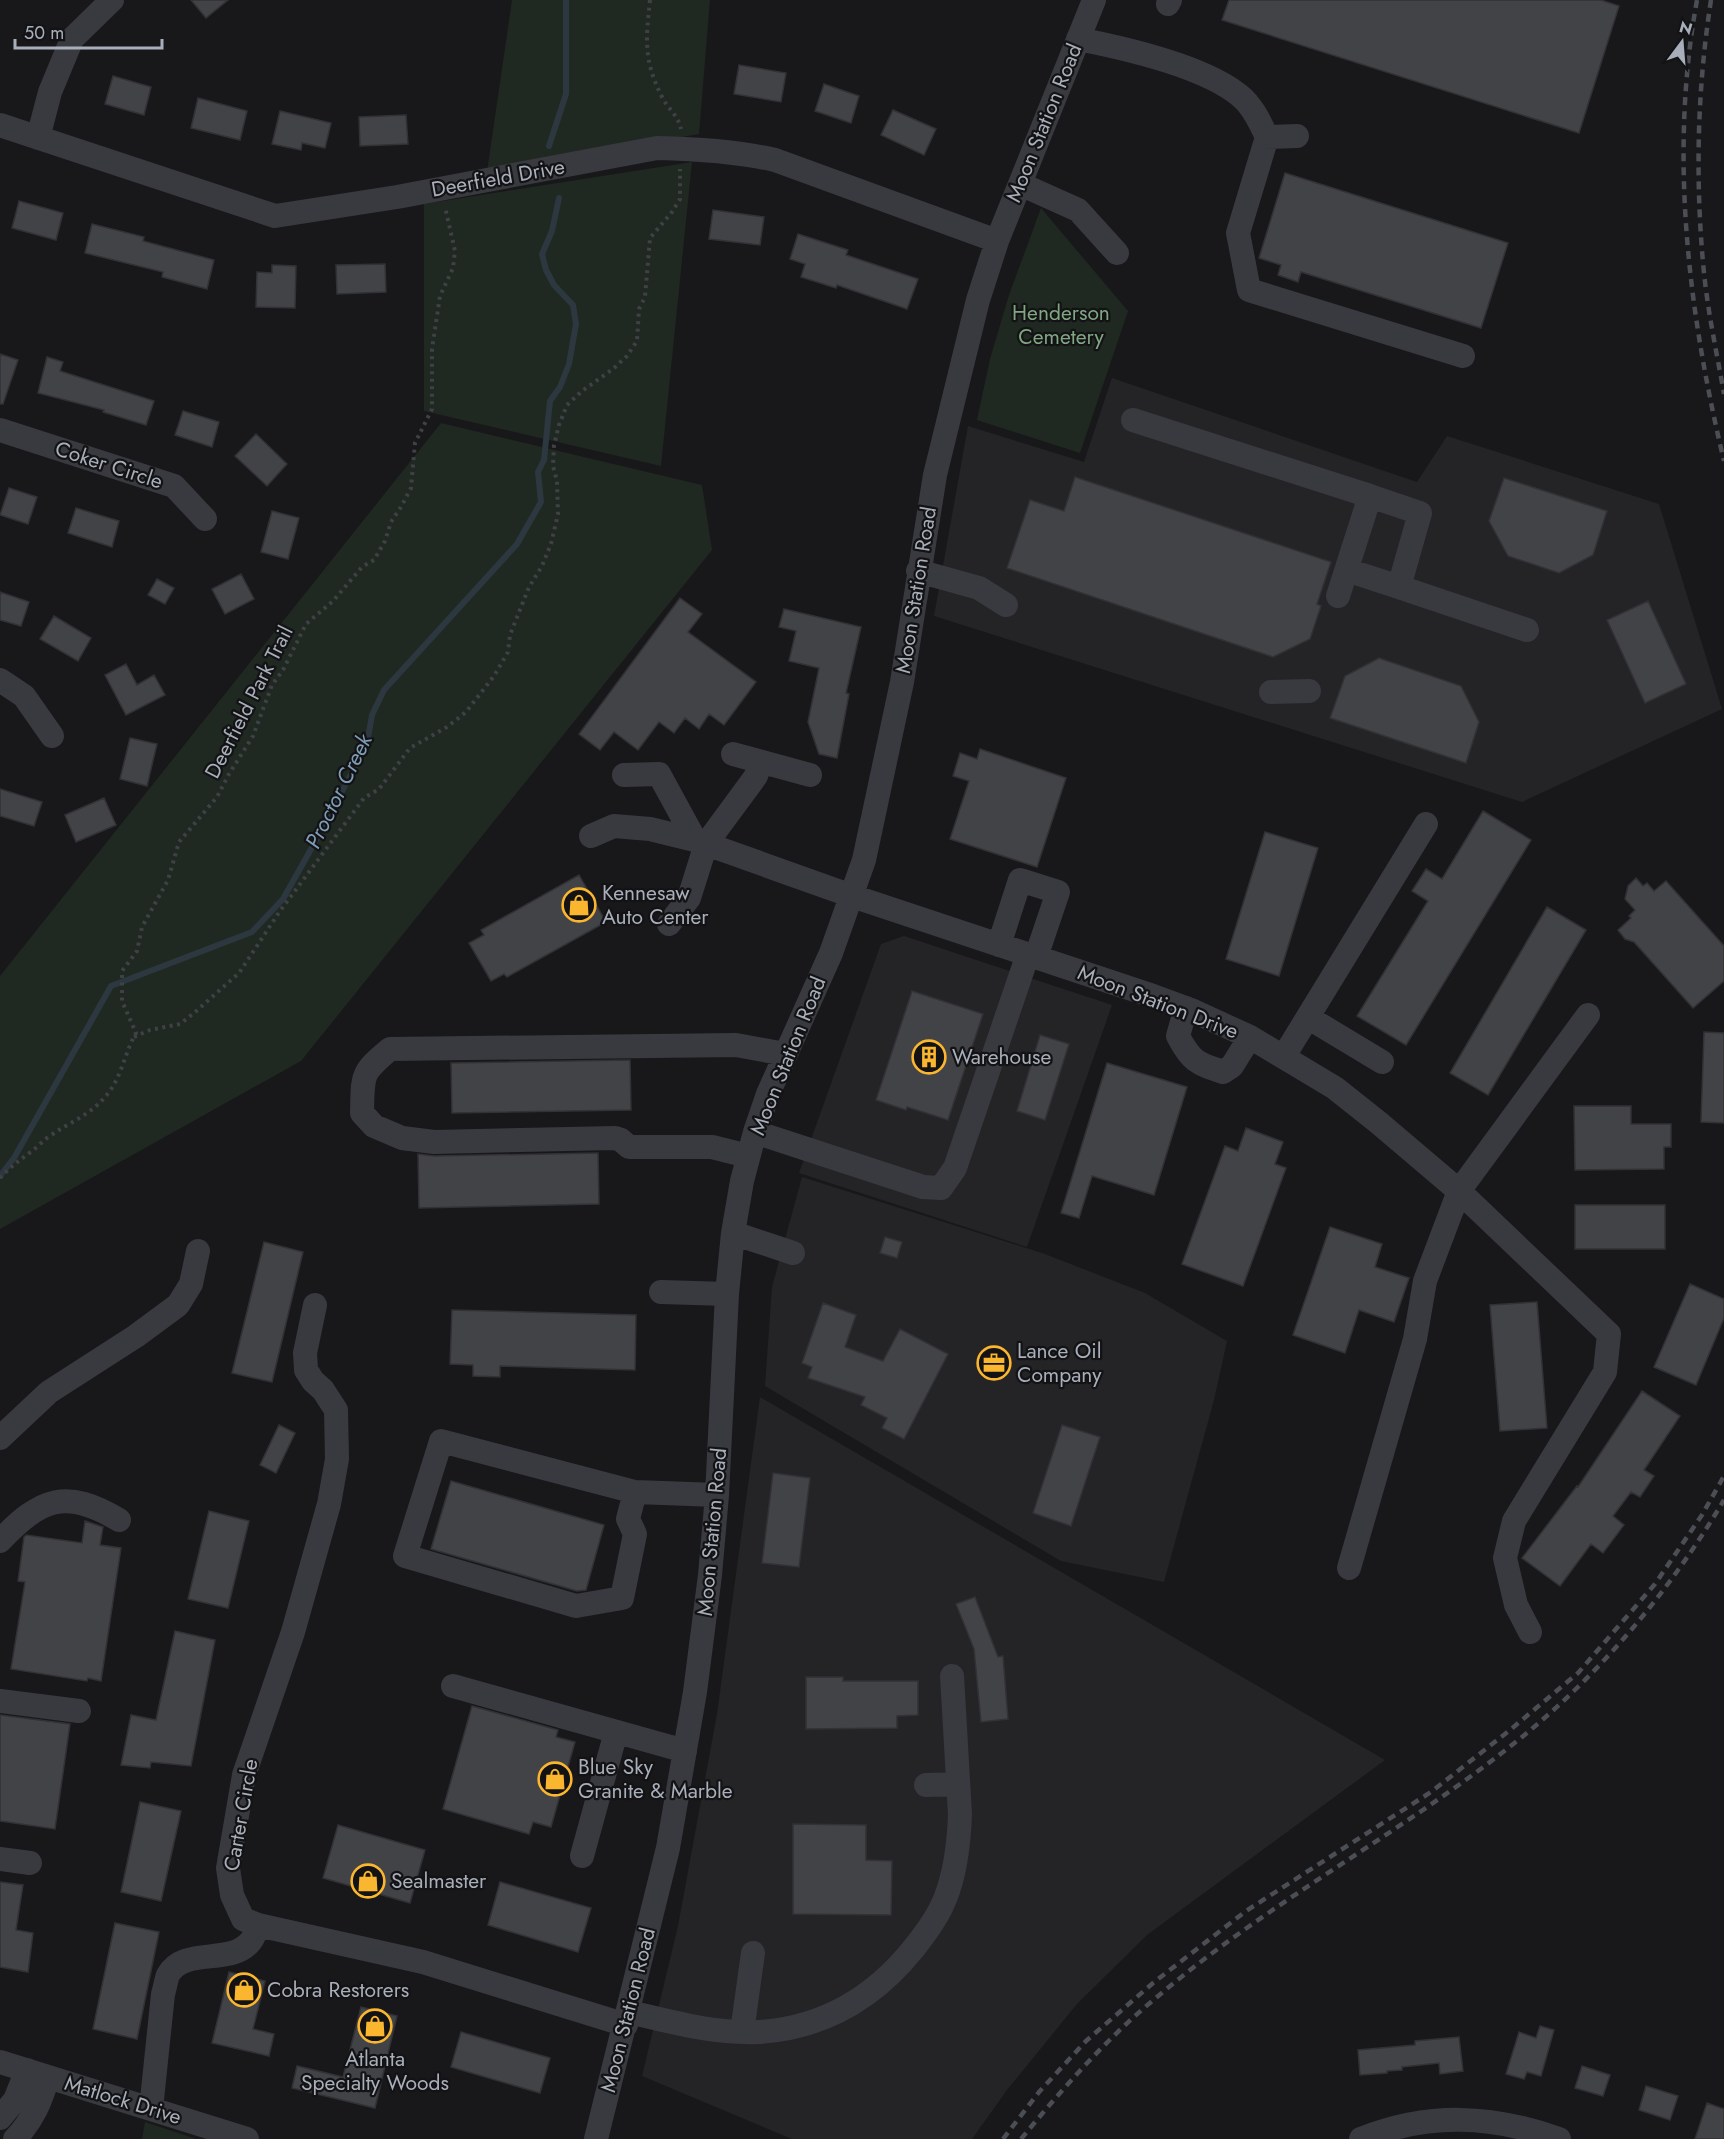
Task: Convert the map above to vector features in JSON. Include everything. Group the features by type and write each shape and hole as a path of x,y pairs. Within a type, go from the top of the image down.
{"street":[{"path":"38,138 50,92 72,39 112,0"},
{"name":"Moon Station Road","path":"596,2139 668,1848 685,1751 710,1575 733,1233 736,1208 748,1156 768,1094 831,952 864,860 902,682 934,475 978,300 997,241 1094,0"},
{"path":"1078,39 1124,48 1216,80 1240,96 1256,116 1267,137 1238,233 1249,290 1463,356"},
{"name":"Deerfield Drive","path":"0,125 275,216 397,197 657,148 752,154 775,160 997,241"},
{"path":"1267,137 1297,136"},
{"path":"1020,184 1078,210 1118,253"},
{"path":"1133,420 1420,513 1399,587"},
{"name":"Coker Circle","path":"0,430 174,486 206,519"},
{"path":"1338,596 1370,496"},
{"path":"1347,570 1527,630"},
{"path":"918,571 979,588 1006,605"},
{"path":"0,680 24,696 52,736"},
{"path":"1271,692 1309,691"},
{"path":"733,754 810,775"},
{"path":"669,924 689,898 700,842 756,776 760,763"},
{"path":"624,775 659,774 700,842"},
{"path":"1284,1056 1426,824"},
{"name":"Moon Station Drive","path":"591,836 614,826 650,829 700,842 852,896 1186,1008 1250,1037 1284,1056 1335,1088 1380,1123 1459,1191 1609,1335 1605,1372 1514,1521 1505,1558 1516,1605 1530,1632"},
{"path":"755,1132 923,1186 941,1188 955,1168 1032,956 1058,892 1020,880 999,945"},
{"path":"1186,1008 1178,1036 1188,1056 1207,1067 1223,1072 1232,1066 1250,1037"},
{"path":"1349,1568 1415,1339 1425,1281 1459,1191 1588,1015"},
{"path":"1309,1018 1382,1062"},
{"path":"748,1156 712,1147 629,1147 615,1138 434,1142 402,1138 374,1126 362,1113 363,1080 369,1066 390,1049 736,1045 784,1054"},
{"path":"733,1233 793,1253"},
{"path":"0,1438 49,1392 136,1336 178,1305 191,1284 198,1251"},
{"path":"661,1292 728,1294"},
{"name":"Carter Circle","path":"315,1305 305,1353 306,1370 336,1410 337,1459 329,1504 293,1632 244,1775 228,1868 232,1895 243,1919 258,1925 423,1962 627,2019 742,2032 801,2026 848,2006 873,1991 907,1956 936,1917 945,1898 951,1879 959,1834 952,1676"},
{"path":"636,1492 628,1519 635,1534 622,1598 576,1606 405,1556 441,1441 636,1492 717,1495"},
{"path":"0,1540 30,1512 50,1502 83,1504 101,1509 119,1520"},
{"path":"453,1686 685,1751"},
{"path":"0,1701 79,1711"},
{"path":"582,1856 616,1732"},
{"path":"926,1785 958,1784"},
{"path":"0,1859 30,1863"},
{"path":"151,2109 163,1994 168,1976 178,1965 240,1950 251,1942 258,1925"},
{"path":"742,2032 753,1953"},
{"name":"Matlock Drive","path":"0,2062 247,2139"},
{"path":"0,2118 38,2073"},
{"path":"15,2139 38,2108 38,2073"},
{"path":"1361,2139 1407,2124 1463,2119 1510,2132 1538,2132 1559,2139"}],"path":[{"path":"650,0 646,52 650,69 663,100 679,118 682,136"},
{"path":"0,1178 15,1162 33,1151 50,1136 83,1116 108,1093 117,1079 133,1038 150,1030 180,1024 195,1014 239,973 280,911 364,798 379,789 410,748 447,727 466,712 494,676 508,652 510,635 529,587 542,566 551,544 558,514 557,481 553,466 554,445 559,425 567,405 613,369 638,341 639,309 645,297 650,238 680,200 680,162"},
{"name":"Deerfield Park Trail","path":"133,1038 136,1033 122,1001 122,971 137,951 142,927 168,880 179,842 217,797 253,736 272,685 283,670 306,624 333,601 362,567 374,561 385,541 391,522 411,488 415,443 432,409 432,349 440,296 453,268 455,251 443,200"}],"shaded area":[{"path":"1112,378 1417,482 1447,436 1659,504 1722,709 1522,802 934,616 968,426 1084,462"},
{"path":"904,936 1112,1005 1027,1247 799,1173 881,944"},
{"name":"Lance Oil Company","path":"802,1177 1045,1254 1145,1293 1227,1341 1214,1400 1164,1582 1061,1561 765,1386 772,1287"},
{"path":"760,1397 1385,1760 1147,1935 1077,2004 1007,2090 972,2139 792,2139 642,2076 678,1926 717,1714"}],"green space":[{"path":"512,0 710,0 699,134 487,172"},
{"path":"692,162 661,466 424,411 424,204"},
{"name":"Henderson Cemetery","path":"1041,208 1128,311 1080,453 977,420 990,359 1009,295"},
{"path":"441,423 702,485 712,550 301,1061 0,1229 0,976"},
{"path":"145,2122 196,2139 142,2139"}],"building":[{"path":"191,0 228,0 206,18"},
{"path":"1229,0 1601,0 1619,6 1579,133 1222,20"},
{"path":"739,65 786,73 781,102 734,94"},
{"path":"113,76 151,87 144,115 105,104"},
{"path":"824,84 859,96 851,123 815,111"},
{"path":"198,98 247,111 240,140 191,128"},
{"path":"893,110 936,129 924,155 881,135"},
{"path":"280,111 331,123 325,148 302,143 301,150 272,144"},
{"path":"406,115 408,144 360,146 359,117"},
{"path":"1285,173 1508,243 1481,328 1301,272 1298,282 1278,275 1281,265 1259,258"},
{"path":"19,201 63,213 56,240 12,228"},
{"path":"713,210 764,217 760,245 709,239"},
{"path":"92,224 144,237 143,241 214,260 207,289 162,277 163,272 85,253"},
{"path":"798,234 848,250 846,255 918,279 907,309 837,285 836,288 801,277 805,264 790,259"},
{"path":"385,264 386,292 337,294 336,265"},
{"path":"272,265 296,266 295,308 256,307 257,272 272,273"},
{"path":"0,354 18,360 3,404 0,404"},
{"path":"47,357 63,362 60,371 154,401 146,425 103,412 104,410 38,393"},
{"path":"183,411 219,422 212,447 175,435"},
{"path":"256,434 287,464 267,486 235,456"},
{"path":"1075,477 1331,562 1317,604 1321,606 1310,639 1273,657 1007,568 1030,500 1064,511"},
{"path":"1504,478 1607,511 1593,555 1559,573 1508,556 1489,521"},
{"path":"9,488 37,497 28,524 0,515"},
{"path":"76,508 119,521 112,547 68,533"},
{"path":"272,511 299,518 288,559 261,552"},
{"path":"241,574 254,599 225,614 212,589"},
{"path":"157,579 174,588 165,604 148,595"},
{"path":"0,592 29,602 21,626 0,620"},
{"path":"680,598 702,614 688,632 756,682 724,725 709,714 699,729 685,718 674,733 659,722 638,750 614,732 600,750 579,734"},
{"path":"1648,601 1686,684 1645,703 1607,620"},
{"path":"784,609 861,627 846,693 849,694 837,758 819,754 808,722 819,668 789,661 796,631 779,627"},
{"path":"54,616 91,638 78,661 40,639"},
{"path":"1379,658 1461,686 1479,722 1466,763 1330,718 1345,676"},
{"path":"126,664 137,685 154,675 165,695 126,715 105,675"},
{"path":"130,738 157,744 147,786 120,779"},
{"path":"980,749 1066,778 1037,867 950,839 969,781 953,776 960,753 977,759"},
{"path":"0,789 42,802 34,826 0,816"},
{"path":"104,798 116,825 76,842 65,815"},
{"path":"1483,811 1531,840 1406,1045 1357,1016 1428,901 1412,891 1426,869 1442,879"},
{"path":"1265,832 1318,848 1279,976 1226,959"},
{"path":"579,875 606,922 507,977 504,974 491,981 469,943 484,935 481,930"},
{"path":"1636,878 1643,886 1647,883 1654,891 1666,881 1724,946 1724,981 1693,1008 1634,942 1625,939 1618,930 1631,918 1629,916 1635,910 1625,899 1628,886"},
{"path":"1547,907 1586,930 1488,1095 1450,1073"},
{"name":"Warehouse","path":"912,991 983,1014 948,1120 876,1100"},
{"path":"1704,1032 1724,1033 1724,1123 1701,1122"},
{"path":"1040,1035 1069,1044 1045,1120 1017,1111"},
{"path":"630,1060 631,1110 452,1113 451,1063"},
{"path":"1107,1063 1187,1087 1154,1195 1092,1176 1079,1218 1061,1213"},
{"path":"1574,1106 1631,1106 1631,1124 1671,1124 1671,1147 1664,1147 1664,1169 1575,1170"},
{"path":"1246,1128 1283,1142 1275,1164 1286,1168 1243,1286 1182,1264 1225,1146 1238,1151"},
{"path":"598,1153 599,1204 419,1208 418,1154 434,1156"},
{"path":"1575,1205 1665,1205 1665,1249 1575,1249"},
{"path":"1330,1227 1382,1244 1375,1267 1409,1278 1394,1322 1359,1310 1345,1353 1293,1335"},
{"path":"885,1237 902,1242 897,1258 880,1253"},
{"path":"264,1242 303,1252 272,1382 232,1373"},
{"path":"1690,1284 1724,1299 1724,1318 1696,1385 1654,1367"},
{"path":"1537,1302 1547,1428 1500,1431 1490,1305"},
{"path":"823,1303 856,1315 845,1347 883,1361 900,1329 948,1354 904,1439 882,1428 887,1418 861,1405 865,1397 808,1378 812,1367 802,1363"},
{"path":"452,1310 636,1315 635,1370 500,1366 500,1377 473,1376 473,1365 450,1364"},
{"path":"1642,1391 1680,1416 1644,1470 1654,1476 1640,1497 1631,1492 1613,1516 1624,1525 1603,1553 1591,1544 1560,1586 1522,1558 1578,1487"},
{"path":"279,1425 295,1433 276,1473 260,1465"},
{"path":"1062,1425 1100,1437 1071,1526 1033,1513"},
{"path":"773,1473 810,1478 799,1567 762,1563"},
{"path":"451,1481 604,1525 586,1590 577,1591 431,1549"},
{"path":"209,1511 249,1521 228,1608 188,1599"},
{"path":"85,1521 103,1527 100,1545 121,1548 101,1681 88,1678 87,1681 11,1669 25,1582 18,1581 24,1537 26,1535 82,1543"},
{"path":"975,1597 998,1657 1003,1656 1008,1719 981,1722 974,1649 956,1604"},
{"path":"175,1631 215,1640 191,1766 151,1762 150,1768 121,1765 131,1715 156,1720"},
{"path":"806,1677 843,1677 843,1681 918,1681 918,1715 897,1716 897,1728 806,1729"},
{"path":"472,1706 558,1730 556,1737 575,1742 551,1827 533,1822 529,1834 443,1809"},
{"path":"0,1715 70,1724 55,1829 0,1821"},
{"path":"140,1802 181,1811 161,1901 121,1892"},
{"path":"793,1824 866,1825 866,1860 892,1861 891,1915 793,1914"},
{"path":"338,1825 425,1850 410,1903 323,1878"},
{"path":"0,1882 23,1885 16,1930 33,1933 28,1972 0,1967"},
{"path":"500,1882 591,1908 578,1952 488,1925"},
{"path":"115,1923 159,1932 137,2039 93,2029"},
{"path":"229,1972 265,1981 253,2029 274,2034 269,2056 212,2043"},
{"path":"361,2007 397,2016 375,2108 292,2088 297,2066 343,2077"},
{"path":"1540,2026 1554,2030 1541,2076 1527,2072 1524,2079 1506,2074 1519,2032 1536,2038"},
{"path":"461,2032 550,2058 540,2093 451,2067"},
{"path":"1459,2037 1463,2071 1440,2074 1439,2063 1402,2067 1402,2070 1387,2071 1387,2073 1360,2075 1358,2050 1415,2045 1415,2041"},
{"path":"1582,2066 1610,2075 1603,2096 1575,2088"},
{"path":"1646,2086 1678,2096 1670,2120 1639,2110"},
{"path":"1707,2103 1724,2109 1724,2139 1695,2139"}],"waterway":[{"name":"Proctor Creek","path":"549,146 566,94 566,0"},
{"name":"Proctor Creek","path":"0,1176 14,1158 111,986 252,932 283,899 356,764 368,738 372,715 384,690 517,544 541,502 538,472 544,460 550,401 560,387 569,364 576,324 573,305 554,285 546,270 542,254 552,231 559,198"}],"railway":[{"path":"1697,0 1684,115 1686,232 1701,347 1724,461"},
{"path":"1711,0 1700,102 1699,205 1706,288 1724,394"},
{"path":"1003,2139 1039,2092 1086,2041 1153,1983 1246,1911 1431,1792 1578,1673 1655,1584 1702,1515 1724,1476"},
{"path":"1021,2139 1103,2047 1157,1997 1246,1929 1478,1771 1552,1712 1634,1627 1681,1565 1724,1500"}],"place":[{"name":"Kennesaw Auto Center","path":"579,905"},
{"name":"Warehouse","path":"929,1057"},
{"name":"Lance Oil Company","path":"994,1363"},
{"name":"Blue Sky Granite & Marble","path":"555,1779"},
{"name":"Sealmaster","path":"368,1881"},
{"name":"Cobra Restorers","path":"244,1990"},
{"name":"Atlanta Specialty Woods","path":"375,2026"}]}
